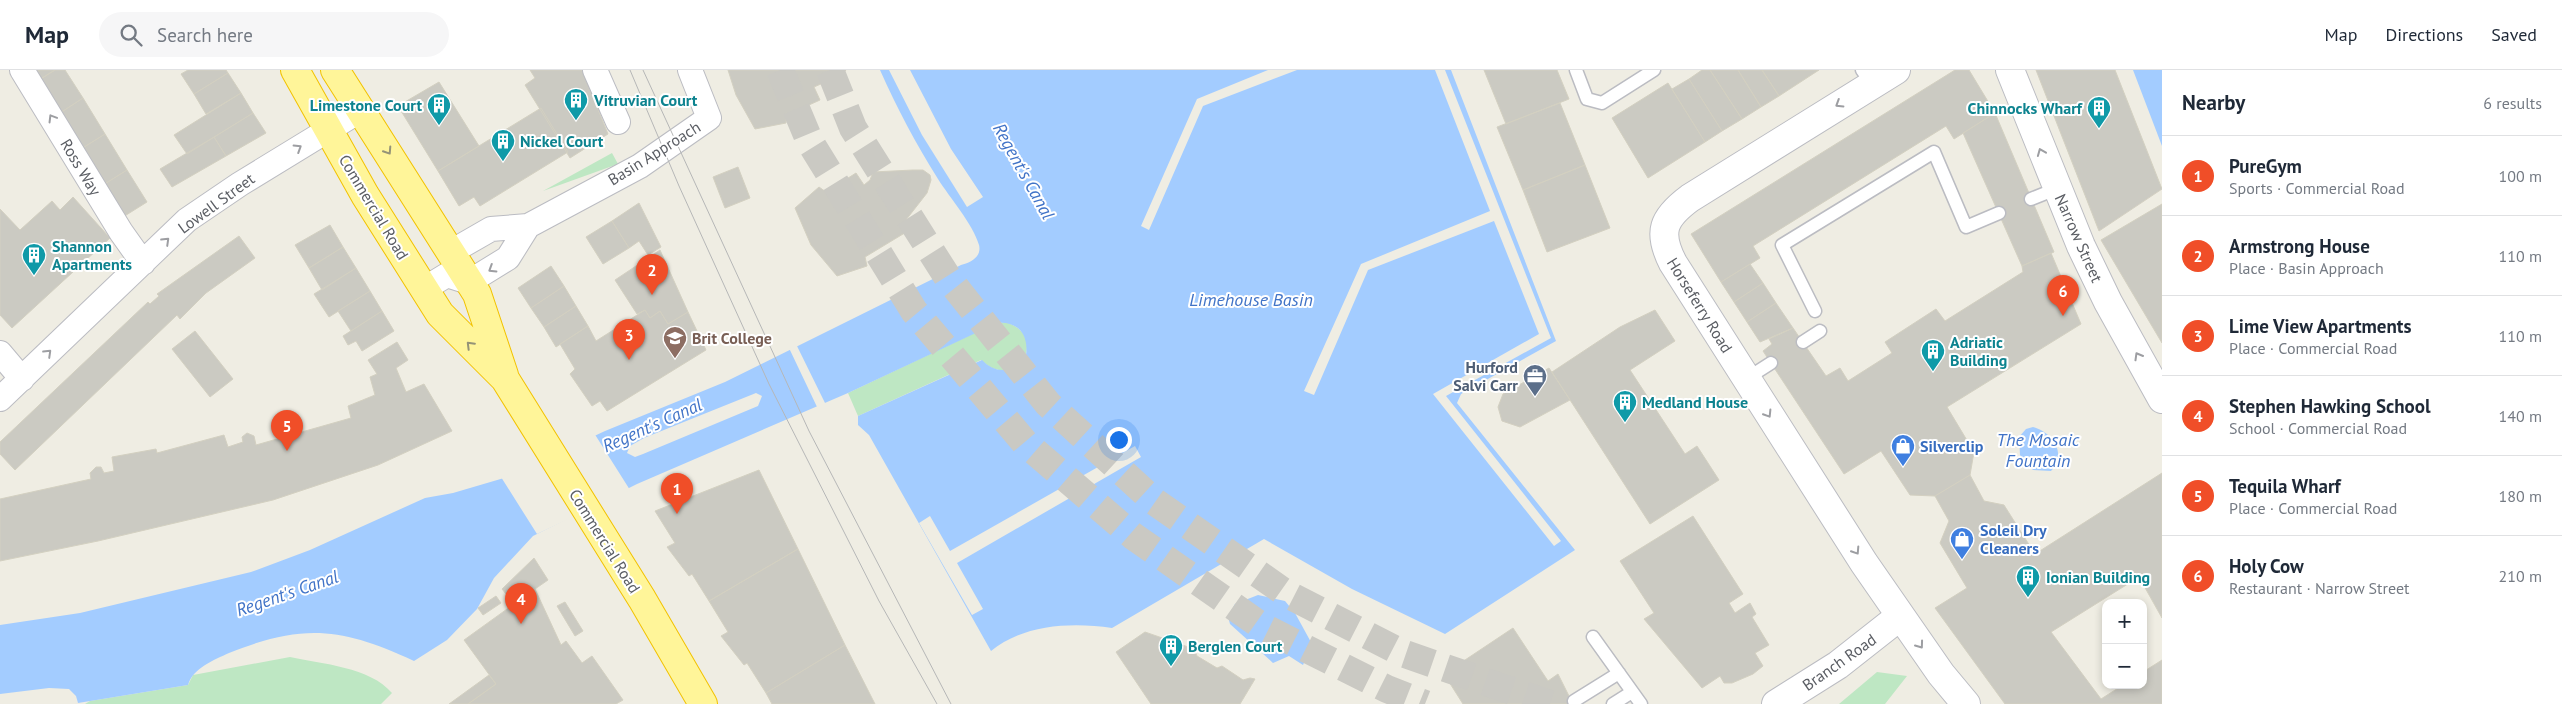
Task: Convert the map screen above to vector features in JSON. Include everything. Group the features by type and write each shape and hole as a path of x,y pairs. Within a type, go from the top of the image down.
{"highway":[{"name":"Commercial Road","path":"295,70 365,195 442,317 505,379"},
{"name":"Commercial Road","path":"335,70 477,294 505,379 703,704"}],"street":[{"name":"Ross Way","path":"22,70 121,232 143,263"},
{"path":"595,70 618,122"},
{"name":"Basin Approach","path":"451,252 491,229 528,226 640,166 709,118 690,70"},
{"name":"Horseferry Road","path":"1896,70 1867,77 1690,198 1671,214 1666,221 1663,240 1669,256 1746,379 1899,616 1941,674 1966,704"},
{"name":"Narrow Street","path":"2010,70 2056,189 2108,302 2162,399"},
{"name":"Lowell Street","path":"0,399 188,220 240,184 361,110"},
{"name":"Basin Approach","path":"469,282 508,258 528,226"},
{"path":"424,289 446,275 469,282"},
{"path":"0,353 22,379"},
{"name":"Branch Road","path":"1776,704 1838,665 1899,616"}],"lane":[{"path":"1576,70 1587,99 1602,103 1654,70"},
{"path":"1815,311 1782,245 1934,152 1966,227 1999,213"},
{"path":"2031,199 2056,189"},
{"path":"1803,342 1820,331"},
{"path":"1746,379 1771,363"},
{"path":"1593,637 1641,704"},
{"path":"1574,701 1619,673"},
{"path":"1613,704 1632,692"}],"green space":[{"path":"612,153 618,164 543,191"},
{"path":"1005,322 1019,329 1026,338 1027,349 1023,359 1016,366 1006,370 994,369 981,360 858,416 848,393 989,326"},
{"path":"290,657 358,672 383,684 392,693 381,704 85,704 90,701 188,685 193,675"},
{"path":"1877,672 1907,676 1885,704 1839,704"}],"water":[{"name":"Limehouse Basin","path":"880,70 1451,70 1556,341 1461,394 1457,403 1575,550 1445,634 1352,589 1264,539 1112,628 1081,625 1033,630 1004,642 991,651 869,435 858,425 858,416 982,360 987,365 999,370 1011,368 1022,361 1026,355 1026,341 1020,330 1010,324 997,323 848,393 637,484 533,536 494,578 477,609 447,640 414,661 388,650 344,636 323,633 302,634 279,637 229,653 199,669 188,685 78,703 76,696 69,689 49,688 0,694 0,625 80,613 251,572 310,550 425,498 453,493 504,478 605,431 725,382 971,261 979,253 976,237 967,220 922,153","holes":["756,393 762,396 758,406 635,457 627,453 630,446 644,438"]},
{"path":"2133,70 2162,70 2162,146"},
{"name":"The Mosaic Fountain","path":"2033,427 2046,434 2056,444 2058,458 2051,471 2033,470 2020,455 2019,437 2026,429"},
{"path":"1258,595 1285,601 1295,613 1312,644 1303,665 1289,656 1273,663 1230,624 1228,617 1235,604"}],"pier":[{"path":"889,70 910,70 951,149 983,197 967,207 922,135"},
{"path":"1268,70 1297,70 1203,106 1149,230 1141,226 1197,99"},
{"path":"1435,70 1445,70 1551,338 1446,396 1561,541 1554,546 1433,394 1539,334 1494,221 1368,270 1314,395 1304,391 1361,264 1490,211"},
{"path":"796,344 826,405 818,409 789,348"},
{"path":"594,433 630,490 537,534 501,477"},
{"path":"1135,446 1141,457 957,563 983,609 972,615 919,523 930,516 950,551"}],"building":[{"path":"33,70 55,70 39,80"},
{"path":"55,70 65,70 83,98 60,113 39,80"},
{"path":"188,70 226,70 228,73 194,94 181,74"},
{"name":"Vitruvian Court","path":"530,70 582,70 608,134 570,158 525,85 535,78"},
{"path":"728,70 846,70 829,89 823,83 814,87 820,100 789,114 786,113 786,123 755,129 736,95"},
{"path":"1484,70 1557,70 1569,99 1506,124"},
{"path":"1702,70 1710,70 1742,119 1722,131 1689,79"},
{"path":"1710,70 1738,70 1761,107 1742,119"},
{"path":"1738,70 1762,70 1779,96 1761,107"},
{"path":"1762,70 1819,70 1779,96"},
{"path":"1955,70 1969,70 1995,113 1954,139 1946,126 1753,246 1760,258 1721,282 1691,234"},
{"name":"Chinnocks Wharf","path":"2036,70 2115,70 2162,189 2099,231"},
{"path":"228,73 241,93 206,114 194,94"},
{"path":"1689,79 1722,131 1705,142 1672,89"},
{"name":"Limestone Court","path":"439,82 479,146 438,171 398,106"},
{"path":"1668,83 1705,142 1648,178 1612,118"},
{"path":"241,93 253,113 187,154 174,135"},
{"path":"83,98 105,134 81,149 60,113"},
{"path":"1560,103 1585,165 1523,190 1497,127"},
{"name":"Nickel Court","path":"541,108 568,152 480,206 474,197 459,206 438,171"},
{"path":"253,113 266,133 226,156 214,137"},
{"path":"1995,113 2054,252 2022,266 1963,133"},
{"path":"105,134 127,170 103,185 81,149"},
{"path":"214,137 226,156 172,187 160,169"},
{"path":"1585,165 1610,228 1547,252 1523,190"},
{"path":"738,167 750,198 725,208 713,177"},
{"path":"127,170 147,202 123,217 103,185"},
{"path":"923,170 930,175 931,180 927,193 902,225 908,231 865,257 867,266 837,276 811,245 795,208 819,187 826,192 856,173 864,185 870,180 873,172"},
{"name":"Shannon Apartments","path":"73,197 110,238 12,328 0,315 0,209 20,230 52,201 60,210"},
{"path":"639,203 661,247 648,255 639,241 629,248 612,221"},
{"path":"2162,204 2162,343 2101,240"},
{"path":"612,221 629,248 603,264 586,237"},
{"path":"330,225 343,247 309,268 295,245"},
{"path":"239,236 255,258 206,293 180,319 177,315 15,470 0,454 0,442 148,302 150,304 159,296 157,294"},
{"path":"343,247 356,268 322,290 309,268"},
{"path":"660,250 688,312 668,324 660,311 650,318 645,310 637,314 615,280"},
{"name":"Adriatic Building","path":"2051,253 2081,324 1947,407 1974,452 1970,475 1935,496 1910,495 1881,451 1844,474 1763,351 1772,344 1769,339 1793,328 1826,376 1840,368 1848,381 1892,353 1885,342 1936,309 1945,321 2023,272 2022,266"},
{"path":"1750,264 1763,283 1734,302 1721,282"},
{"path":"551,266 564,286 531,308 518,288"},
{"path":"356,268 370,291 329,317 314,294"},
{"path":"1763,283 1776,303 1747,322 1734,302"},
{"path":"564,286 576,306 544,327 531,308"},
{"path":"370,291 382,311 351,331 338,311"},
{"path":"1776,303 1793,328 1760,342 1747,322"},
{"path":"576,306 588,326 556,347 544,327"},
{"path":"645,310 650,318 660,311 668,324 688,312 706,350 607,411 600,401 592,406 570,374 575,369 560,344 588,326 596,341"},
{"name":"Medland House","path":"1655,310 1675,341 1630,370 1685,454 1697,446 1719,480 1650,524 1552,372 1620,327"},
{"path":"382,311 394,331 362,351 356,341 348,345 343,336"},
{"path":"195,331 233,379 210,397 172,349"},
{"path":"397,342 408,360 396,368 406,392 424,384 452,431 378,465 273,500 98,541 0,561 0,499 91,479 90,473 96,467 101,467 104,473 114,471 112,457 156,449 157,453 224,435 228,447 243,442 242,437 247,433 254,436 256,445 351,418 348,406 375,395 370,377 377,374 368,360"},
{"name":"Hurford Salvi Carr","path":"1549,368 1570,400 1520,427 1502,421 1498,407 1503,394"},
{"path":"759,470 798,549 709,601 692,574 689,576 667,547 675,543 655,511"},
{"name":"Ionian Building","path":"2162,473 2162,618 2139,577 2051,632 2101,699 2117,689 2147,689 2147,669 2162,660 2162,704 2005,704 1935,608 1967,588 1940,543 1949,521 1935,496 1970,475 1984,501 2004,505 2035,554"},
{"path":"1693,516 1743,594 1729,603 1735,613 1750,603 1756,614 1752,617 1769,645 1755,653 1763,666 1753,674 1732,683 1724,683 1720,676 1702,688 1644,619 1654,613 1620,561"},
{"path":"798,549 845,645 766,693 747,663 744,665 721,636 728,632 709,601"},
{"path":"534,558 548,580 535,589 561,645 566,641 582,663 592,656 623,700 616,704 468,704 496,684 464,640 514,604 502,589"},
{"path":"496,596 501,603 483,615 478,608"},
{"path":"565,602 583,631 575,636 557,606"},
{"path":"1513,628 1548,681 1558,674 1573,704 1463,704 1444,674"},
{"name":"Berglen Court","path":"1145,632 1194,649 1197,656 1217,668 1222,666 1243,680 1255,679 1240,704 1151,704 1116,652"},
{"path":"845,645 875,704 772,704 766,693"},
{"path":"489,675 496,684 468,704 449,704"}],"tunnel":[{"path":"780,70 810,142 914,311 1025,443 1133,536 1263,627 1387,689 1425,704"},
{"path":"830,70 853,128 948,278 1048,404 1155,502 1287,594 1402,653 1550,704"}],"tram line":[{"path":"630,70 679,186 769,384 879,601 937,704"},
{"path":"643,70 809,431 951,704"}],"place":[{"name":"Vitruvian Court","path":"576,121"},
{"name":"Limestone Court","path":"439,126"},
{"name":"Chinnocks Wharf","path":"2099,129"},
{"name":"Nickel Court","path":"503,162"},
{"name":"Shannon Apartments","path":"34,276"},
{"name":"Armstrong House","path":"652,295"},
{"name":"Holy Cow","path":"2063,316"},
{"name":"Brit College","path":"675,359"},
{"name":"Lime View Apartments","path":"629,360"},
{"name":"Adriatic Building","path":"1933,372"},
{"name":"Hurford Salvi Carr","path":"1535,397"},
{"name":"Medland House","path":"1625,423"},
{"name":"Tequila Wharf","path":"287,451"},
{"name":"Silverclip","path":"1903,467"},
{"name":"PureGym","path":"677,514"},
{"name":"Soleil Dry Cleaners","path":"1962,560"},
{"name":"Ionian Building","path":"2028,598"},
{"name":"Stephen Hawking School","path":"521,624"},
{"name":"Berglen Court","path":"1171,667"}],"water label":[{"name":"Regent's Canal","path":"1024,171"},
{"name":"Regent's Canal","path":"652,425"},
{"name":"Regent's Canal","path":"287,593"}]}
